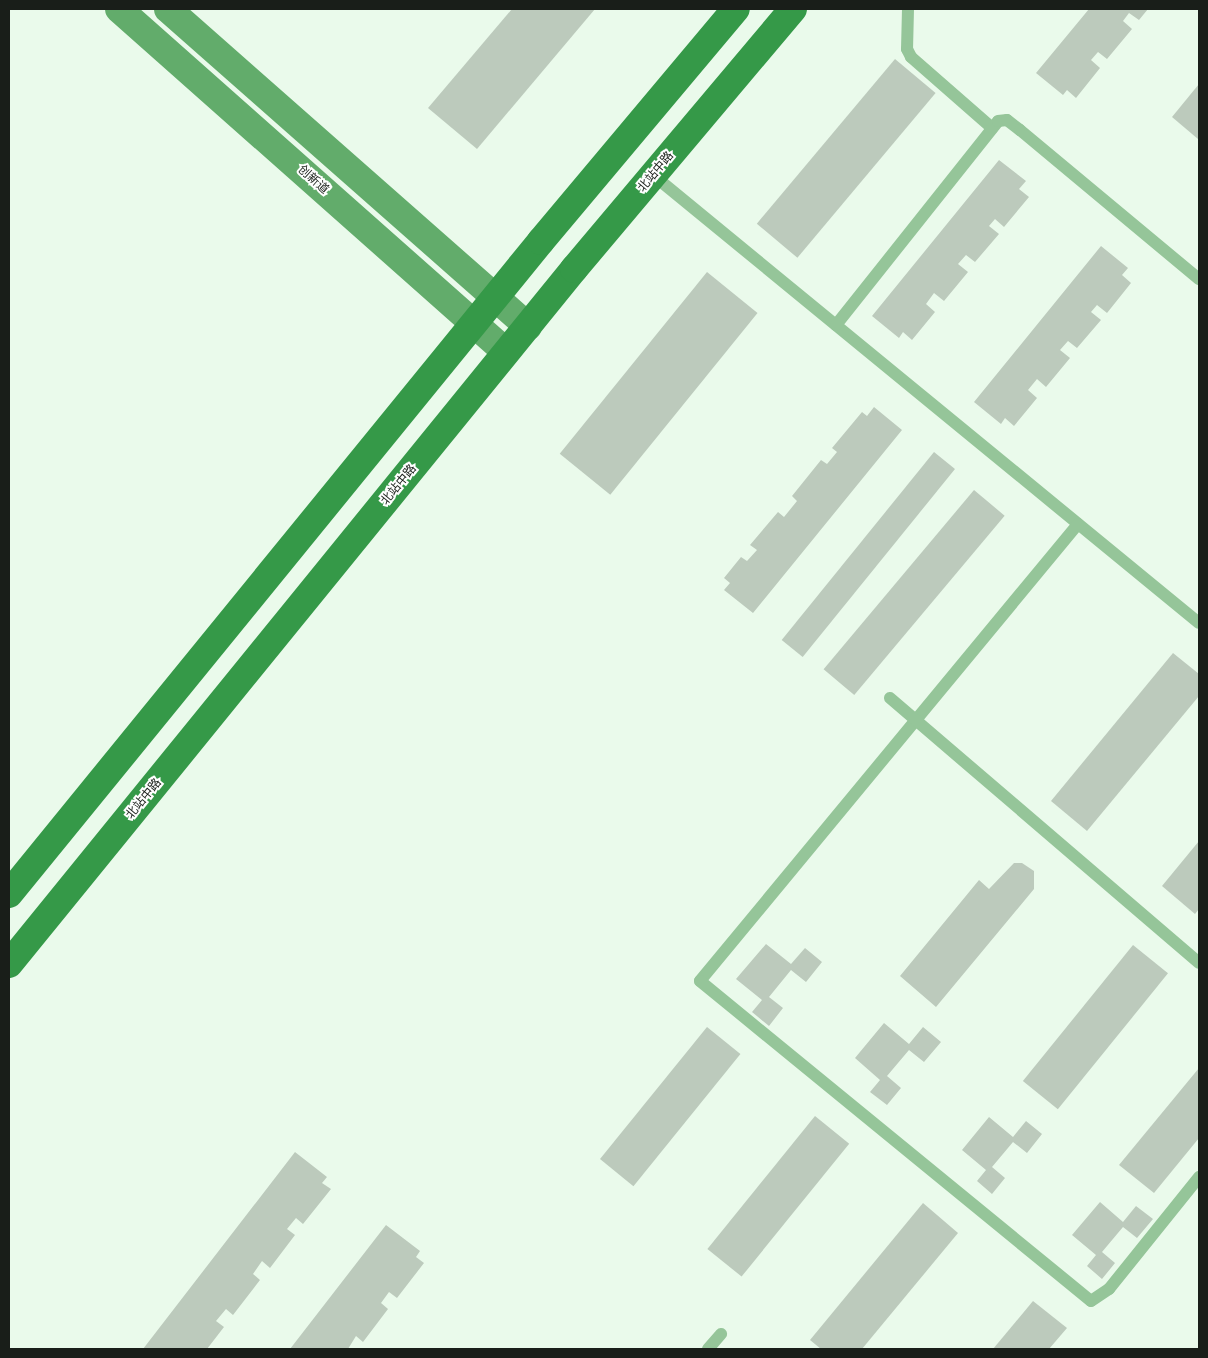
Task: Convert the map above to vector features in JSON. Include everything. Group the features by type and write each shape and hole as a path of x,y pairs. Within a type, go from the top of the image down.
{"main road":[{"path":"9,894 474,323 736,9"},
{"name":"北站中路","path":"9,964 506,352 793,9"}],"street":[{"name":"创新道","path":"119,9 506,352"},
{"path":"168,9 528,326"}],"lane":[{"path":"908,9 907,49 911,57 992,128"},
{"path":"836,324 998,121 1007,120 1020,130 1199,279"},
{"path":"653,175 1199,623"},
{"path":"1078,524 700,981 1091,1301 1109,1289 1199,1177"},
{"path":"890,698 1199,963"},
{"path":"708,1349 720,1334"}],"building":[{"path":"512,9 595,9 477,149 428,108"},
{"path":"1089,9 1148,9 1139,20 1129,13 1123,21 1132,29 1107,59 1098,52 1091,60 1100,68 1076,98 1067,90 1063,95 1036,73"},
{"path":"895,59 936,93 797,258 757,224"},
{"path":"1199,84 1199,138 1198,139 1172,117"},
{"path":"999,160 1026,181 1019,189 1029,197 1004,227 995,219 989,226 999,234 975,262 966,255 958,264 968,272 944,301 934,293 926,304 935,312 912,340 903,332 899,338 872,316"},
{"path":"1101,246 1128,268 1122,275 1131,283 1107,313 1097,305 1091,312 1101,320 1077,348 1068,341 1060,350 1070,358 1046,387 1037,379 1028,390 1037,398 1014,426 1005,418 1001,424 974,402"},
{"path":"707,272 758,313 610,495 560,454"},
{"path":"874,407 902,430 753,613 724,590 730,583 724,578 741,557 747,561 757,550 750,545 778,512 784,517 797,501 792,496 821,460 827,464 837,452 832,448 862,412 867,416"},
{"path":"934,452 955,469 803,657 782,640"},
{"path":"974,490 1005,516 854,695 824,669"},
{"path":"1173,653 1199,674 1199,696 1087,831 1051,801"},
{"path":"1199,841 1199,909 1195,914 1162,886"},
{"path":"1014,863 1022,863 1034,871 1034,889 936,1007 900,976 979,880 989,889"},
{"path":"766,944 791,964 805,948 822,962 806,982 791,970 769,997 783,1008 769,1026 752,1012 762,1000 736,979"},
{"path":"1133,945 1168,973 1058,1109 1023,1081"},
{"path":"884,1023 909,1044 923,1027 941,1042 924,1062 909,1050 887,1076 901,1088 887,1105 870,1092 880,1080 855,1058"},
{"path":"707,1027 740,1054 633,1186 600,1159"},
{"path":"1199,1068 1199,1138 1154,1193 1119,1165"},
{"path":"815,1116 849,1144 742,1277 707,1249"},
{"path":"989,1117 1013,1137 1026,1121 1042,1134 1027,1153 1013,1142 992,1167 1005,1178 992,1194 977,1181 986,1170 962,1150"},
{"path":"295,1152 327,1177 322,1183 331,1189 303,1224 296,1218 287,1229 295,1235 270,1268 262,1261 253,1274 260,1280 233,1315 226,1309 216,1321 224,1327 207,1349 143,1349"},
{"path":"1100,1202 1123,1222 1136,1206 1153,1219 1137,1238 1123,1227 1102,1252 1115,1263 1102,1279 1087,1266 1096,1255 1072,1235"},
{"path":"923,1203 958,1233 862,1349 821,1349 810,1340"},
{"path":"386,1225 420,1251 416,1257 424,1263 397,1298 389,1292 381,1303 388,1309 363,1342 356,1336 348,1349 290,1349"},
{"path":"1033,1301 1067,1328 1049,1349 993,1349"}]}
